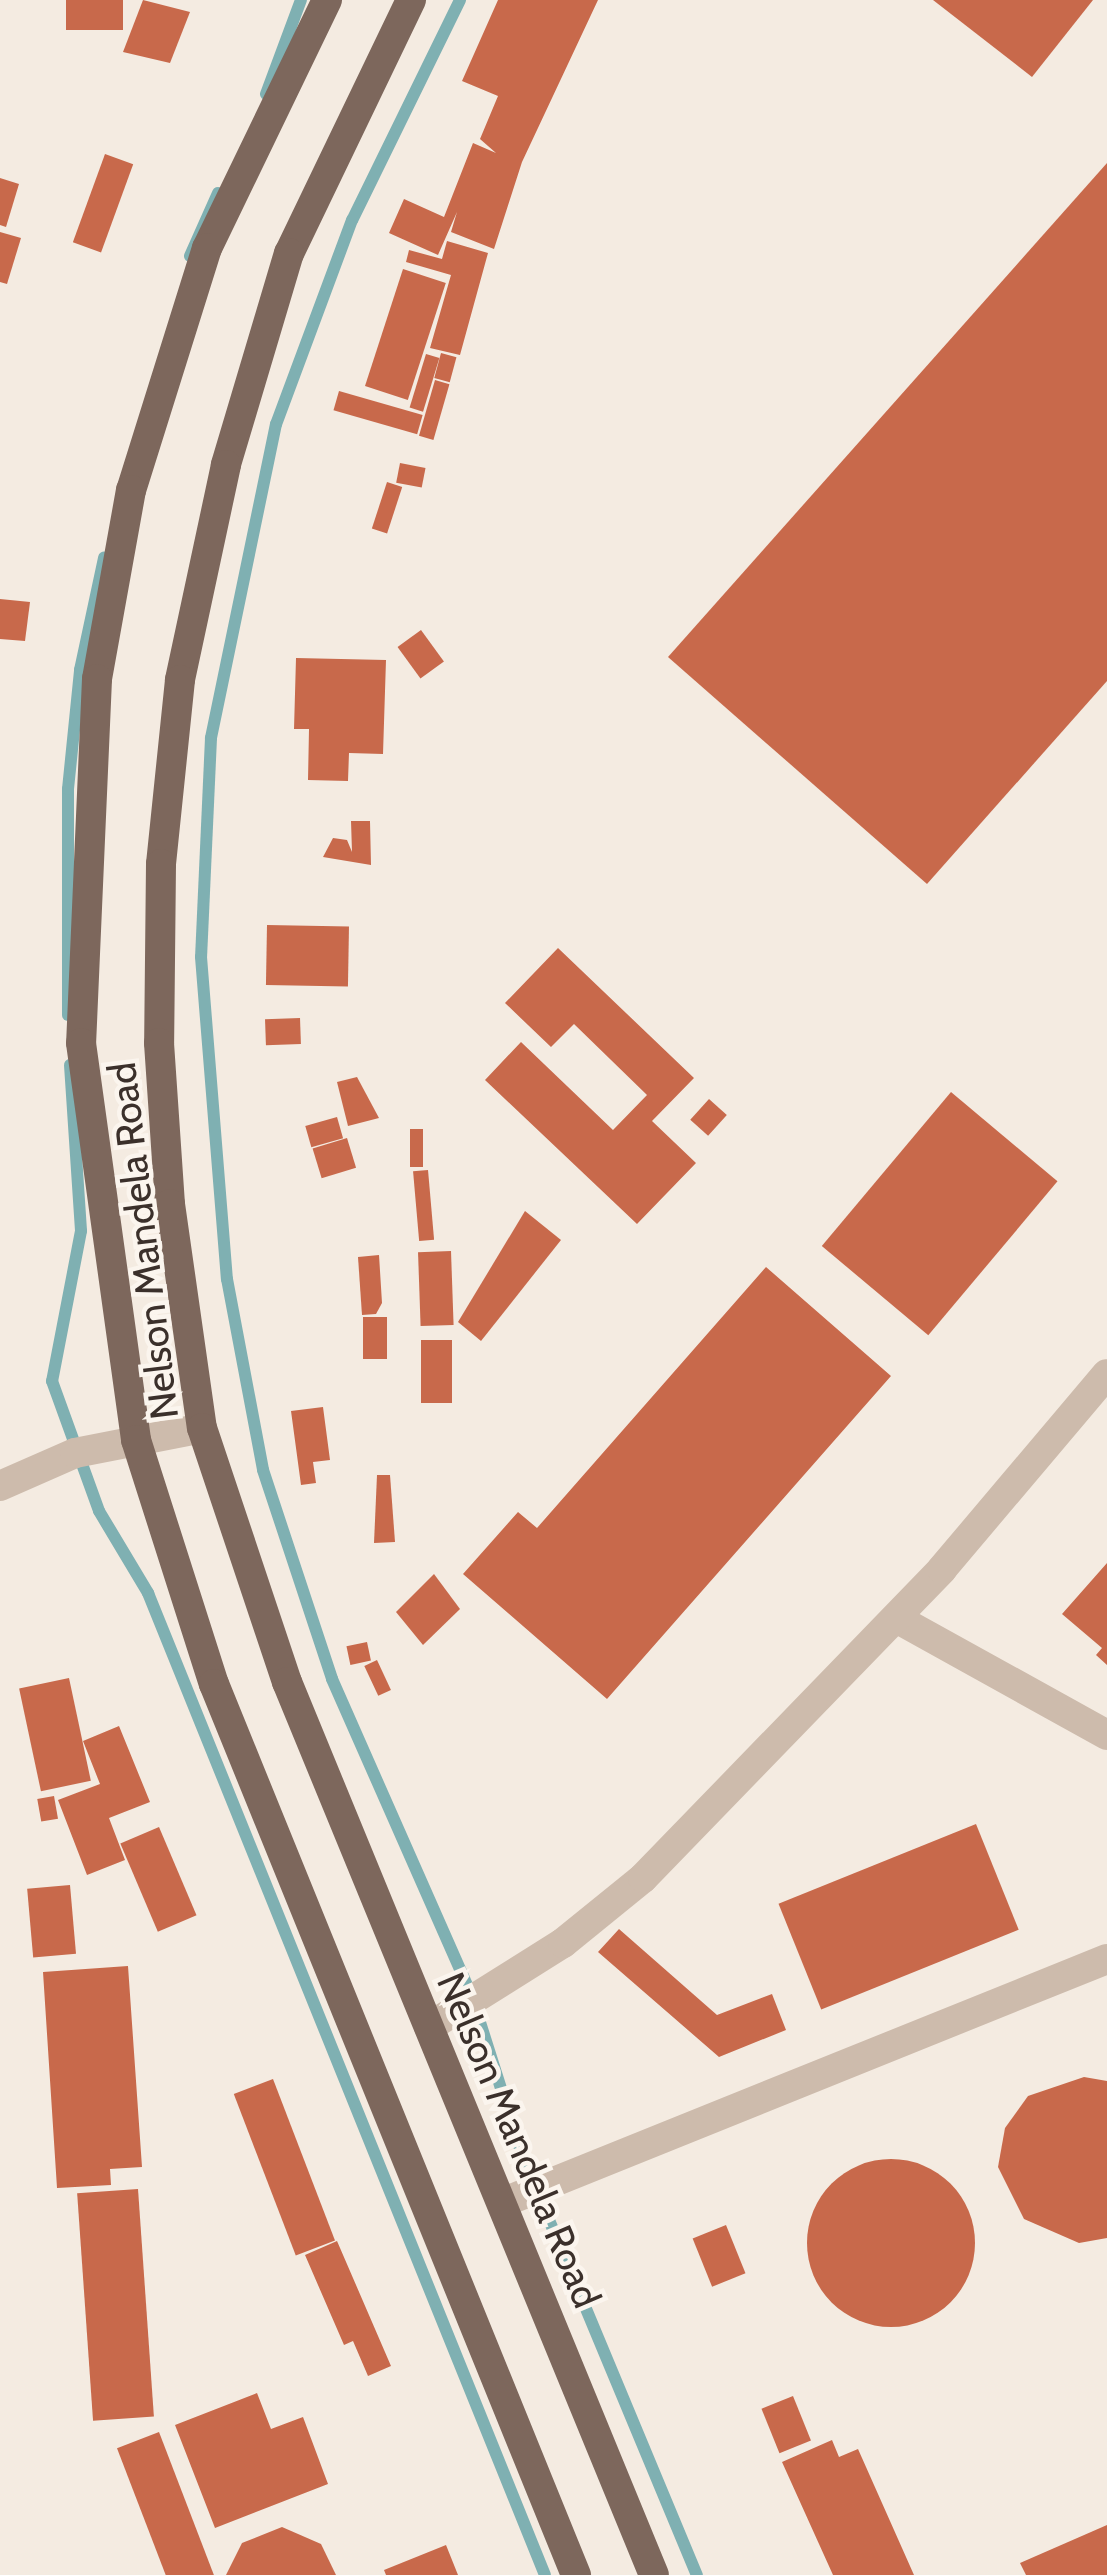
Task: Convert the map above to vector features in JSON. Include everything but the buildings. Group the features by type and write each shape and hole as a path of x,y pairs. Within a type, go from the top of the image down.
{"main road":[{"name":"Nelson Mandela Road","path":"411,0 289,253 226,465 180,680 161,864 159,1043 170,1204 202,1428 287,1682 654,2575"},
{"name":"Nelson Mandela Road","path":"325,1 207,248 130,490 97,679 81,1042 136,1440 238,1747 576,2575"}],"lane":[{"path":"429,2027 562,1943 644,1878 896,1618 1107,1374"},
{"path":"0,1486 74,1453 202,1428"},
{"path":"896,1618 1107,1735"},
{"path":"505,2203 1107,1959"}],"waterway":[{"path":"266,94 301,0"},
{"path":"460,0 352,220 276,424 211,738 201,957 227,1279 263,1470 332,1679 472,1997 522,2155 697,2575"},
{"path":"190,256 218,193"},
{"path":"68,1015 68,789 80,670 104,558"},
{"path":"70,1065 81,1231 52,1381 99,1511 148,1593 545,2575"}]}
